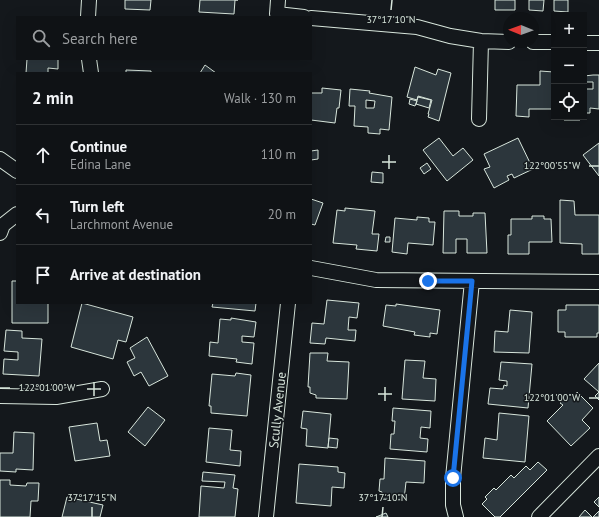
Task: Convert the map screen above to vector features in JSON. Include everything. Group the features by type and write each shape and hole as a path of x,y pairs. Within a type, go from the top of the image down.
{"street":[{"path":"88,16 89,0"},
{"path":"278,0 277,14 295,16"},
{"path":"312,18 417,27 450,36 481,41 503,42"},
{"path":"479,119 481,41"},
{"path":"539,42 551,42"},
{"path":"587,43 599,43"},
{"path":"89,60 91,72"},
{"path":"0,159 16,170"},
{"path":"0,233 3,225 16,215"},
{"path":"312,268 376,280 599,282"},
{"path":"456,517 453,505 453,478 472,281"},
{"name":"Scully Avenue","path":"266,517 288,304"},
{"path":"0,396 56,397 102,389"},
{"path":"539,517 599,456"}],"building":[{"path":"125,0 151,0 150,10 125,9"},
{"path":"200,0 235,0 234,14 199,12"},
{"path":"495,0 515,0 515,10 495,10"},
{"path":"529,0 544,0 543,11 529,10"},
{"path":"554,0 568,0 568,12 554,11"},
{"path":"27,60 58,60 58,69 48,68 48,72 26,72"},
{"path":"205,65 215,72 201,72"},
{"path":"415,67 436,75 438,69 451,73 439,121 428,117 432,100 418,96 417,100 407,97"},
{"path":"126,70 151,71 151,72 126,72"},
{"path":"540,71 551,72 551,109 529,109 529,117 516,116 517,85 540,85"},
{"path":"599,75 599,109 590,108 590,113 587,113 587,89 593,89 593,82 587,82 587,76"},
{"path":"322,88 341,90 339,108 337,108 335,123 312,120 312,93 322,93"},
{"path":"350,89 370,91 369,93 392,97 389,130 380,129 380,134 368,133 368,127 354,126 355,106 349,106","holes":["366,100 375,101 374,108 366,108"]},
{"path":"418,97 431,100 429,108 416,104"},
{"path":"410,99 417,101 415,106 409,104"},
{"path":"439,138 453,156 463,148 473,160 447,181 423,150"},
{"path":"518,138 533,169 514,178 512,174 507,176 509,180 494,188 484,169 490,167 484,154"},
{"path":"599,143 599,176 583,155"},
{"path":"318,150 318,159 312,160 312,151"},
{"path":"427,163 431,169 424,174 420,168"},
{"path":"372,172 383,173 383,183 371,182"},
{"path":"312,199 323,203 315,225 312,224"},
{"path":"560,200 574,201 575,215 599,215 599,254 582,254 582,244 560,243"},
{"path":"345,208 375,211 372,234 379,234 377,251 356,249 357,245 333,243 337,210 345,211"},
{"path":"444,211 459,211 459,216 473,216 473,213 485,213 487,253 467,253 467,239 456,239 456,253 443,253"},
{"path":"532,216 544,216 544,219 551,219 552,242 529,242 529,254 508,254 508,235 511,235 511,219 532,219"},
{"path":"417,217 429,218 429,222 435,222 433,245 408,243 407,254 392,252 395,218 417,220"},
{"path":"386,237 390,237 390,242 385,242"},
{"path":"12,281 16,281 16,304 48,304 48,323 12,323"},
{"path":"327,300 359,303 357,318 349,317 348,330 356,330 355,341 326,338 325,344 310,343 312,323 324,324"},
{"path":"82,304 133,317 126,342 118,340 113,359 71,347"},
{"path":"213,304 256,304 255,311 212,307"},
{"path":"396,304 440,310 437,334 430,333 430,337 414,335 415,332 383,326 386,305 396,306"},
{"path":"566,305 599,305 599,333 597,333 597,337 565,337 565,332 558,332 558,310 566,310"},
{"path":"510,310 532,312 529,353 494,352 495,331 508,332"},
{"path":"231,318 256,322 254,337 242,336 242,342 254,343 252,364 236,362 237,359 209,356 210,342 218,343 220,319 231,320"},
{"path":"6,330 22,331 22,338 42,339 39,376 3,374 4,359 18,360 18,352 4,351"},
{"path":"147,337 168,376 149,386 141,372 134,376 127,362 135,358 130,348"},
{"path":"310,353 328,353 327,361 349,362 347,399 316,398 316,395 310,393 310,387 308,387"},
{"path":"405,360 425,361 423,378 436,379 435,401 402,399"},
{"path":"501,362 532,364 528,408 488,404 490,388 503,389 504,385 507,386 507,381 499,380"},
{"path":"599,363 599,392 584,379"},
{"path":"236,373 251,375 247,416 211,413 211,406 209,406 212,374 235,376"},
{"path":"577,392 593,408 582,420 590,428 571,446 547,421 563,405 560,403 569,394 572,397"},
{"path":"599,392 599,400 595,396"},
{"path":"148,407 165,420 145,446 128,432"},
{"path":"393,408 431,411 430,428 421,427 420,438 428,439 427,452 390,449 391,434 394,434 395,421 392,421"},
{"path":"303,411 331,414 328,448 306,446 307,429 301,428"},
{"path":"499,413 529,416 525,462 483,458 485,438 497,440"},
{"path":"97,423 100,441 107,440 110,456 75,461 69,427"},
{"path":"209,428 232,430 230,450 241,451 240,466 206,462"},
{"path":"14,432 34,433 33,470 16,469 16,472 0,471 0,453 13,453"},
{"path":"329,438 338,439 337,448 328,447"},
{"path":"385,458 425,461 424,483 406,482 404,500 381,499 382,492 379,491 380,479 384,479"},
{"path":"538,462 547,470 500,517 495,517 482,504 487,499 485,497 494,488 496,490 511,475 514,478 526,466 530,470"},
{"path":"299,464 338,467 338,472 345,473 344,488 332,487 331,506 296,503"},
{"path":"203,472 235,475 233,488 238,489 235,517 199,517 201,486 224,488 225,482 202,481"},
{"path":"0,480 10,480 10,485 26,486 27,483 39,483 38,501 31,501 30,517 0,517"},
{"path":"67,497 103,505 100,517 62,517"},
{"path":"599,497 599,507 594,502"},
{"path":"585,510 592,517 579,517"},
{"path":"599,511 599,517 593,517"},
{"path":"386,513 388,517 376,517"}],"route":[{"path":"428,281 472,281 453,478"}]}
